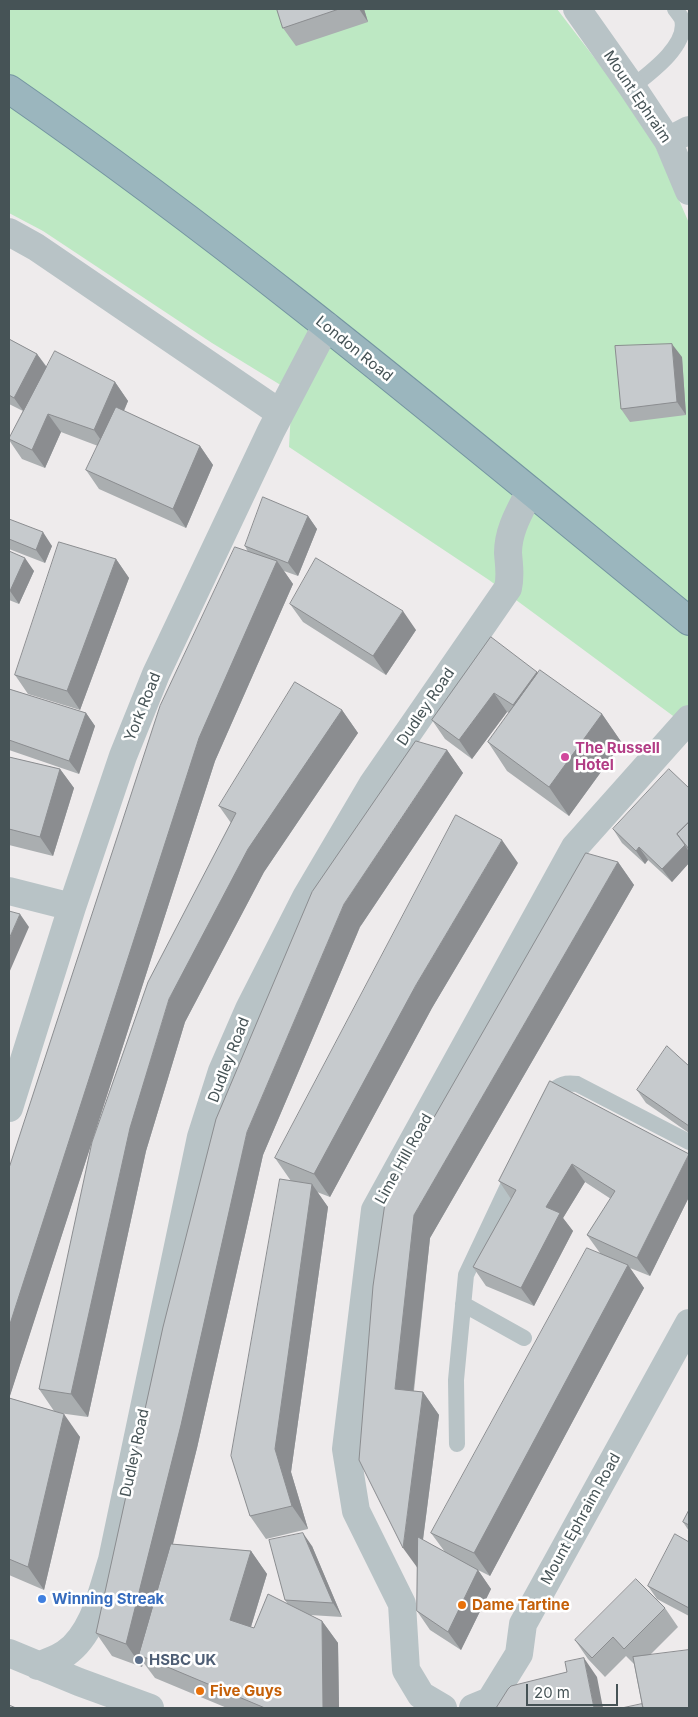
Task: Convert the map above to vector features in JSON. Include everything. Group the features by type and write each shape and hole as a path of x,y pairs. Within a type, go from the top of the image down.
{"highway":[{"name":"London Road","path":"9,89 97,150 326,326 689,621"}],"street":[{"name":"Mount Ephraim","path":"577,9 632,87 679,136 689,191"},
{"path":"9,232 36,247 280,413"},
{"name":"York Road","path":"9,1108 72,907 123,756 156,674 280,413 326,326"},
{"name":"Dudley Road","path":"38,1666 66,1654 90,1624 112,1560 202,1137 222,1071 249,1009 306,897 372,785 508,588 510,579 508,553 511,530 530,491"},
{"name":"Lime Hill Road","path":"443,1708 421,1695 406,1670 402,1604 356,1512 346,1449 375,1210 575,848 689,719"},
{"path":"9,891 72,907"},
{"name":"Mount Ephraim Road","path":"473,1708 490,1701 518,1654 523,1624 689,1323"},
{"path":"9,1654 150,1708"}],"lane":[{"path":"632,87 658,67 680,39 683,28 681,17 675,9"},
{"path":"539,1121 558,1085 568,1082 577,1084 689,1142"},
{"path":"457,1444 456,1380 466,1275 522,1158"},
{"path":"463,1304 524,1338"}],"green space":[{"path":"9,9 557,9 646,125 689,223 689,729 489,580 289,447 292,392 212,343 43,231 9,213"}],"building":[{"path":"277,9 339,9 283,28"},
{"path":"9,339 37,354 14,398 9,395"},
{"path":"672,344 677,402 621,409 615,346"},
{"path":"55,351 115,382 94,430 48,414 32,450 9,439"},
{"path":"116,407 200,446 173,509 86,470"},
{"path":"263,497 308,516 288,563 245,546"},
{"path":"9,519 43,532 36,550 9,539"},
{"path":"59,542 116,559 67,691 15,675"},
{"path":"235,547 277,561 199,738 9,1327 9,1168 160,706"},
{"path":"9,551 25,558 10,591 9,590"},
{"path":"316,558 403,611 373,656 290,604"},
{"path":"491,637 537,672 513,705 494,693 459,740 432,720"},
{"path":"540,670 602,714 549,787 488,742"},
{"path":"295,682 342,710 248,849 169,999 130,1128 71,1394 39,1389 92,1142 148,982 236,813 219,806"},
{"path":"9,689 86,713 69,761 9,740"},
{"path":"416,741 447,750 344,904 247,1132 181,1425 126,1644 96,1633 163,1327 216,1119 312,892"},
{"path":"9,757 60,769 40,837 9,829"},
{"path":"669,769 689,788 689,822 677,834 685,845 662,869 639,847 636,851 613,829"},
{"path":"456,815 502,840 416,985 314,1174 275,1158"},
{"path":"689,822 689,849 677,834"},
{"path":"586,853 618,862 414,1215 395,1389 423,1392 403,1548 359,1460 373,1286 385,1203"},
{"path":"9,911 20,914 9,939"},
{"path":"667,1046 689,1066 689,1126 637,1090"},
{"path":"550,1081 689,1154 637,1258 587,1235 615,1191 572,1164 546,1207 560,1213 521,1288 473,1267 516,1190 499,1181"},
{"path":"280,1179 312,1184 275,1449 292,1506 250,1516 231,1456"},
{"path":"587,1248 628,1265 474,1553 431,1533"},
{"path":"9,1398 64,1414 28,1567 9,1559"},
{"path":"689,1510 689,1525 683,1522"},
{"path":"303,1533 333,1603 285,1600 269,1540"},
{"path":"675,1534 689,1542 689,1608 648,1586"},
{"path":"418,1537 478,1570 448,1632 417,1611"},
{"path":"171,1544 251,1551 230,1620 254,1628 268,1594 322,1621 323,1708 265,1708 139,1655"},
{"path":"636,1579 665,1608 624,1649 613,1637 592,1658 575,1640"},
{"path":"689,1650 689,1708 643,1708 633,1657"},
{"path":"584,1658 594,1708 496,1708 511,1686 567,1672 565,1662"},
{"path":"642,1704 643,1708 622,1708"}],"place":[{"name":"The Russell Hotel","path":"565,757"},
{"name":"Winning Streak","path":"42,1599"},
{"name":"Dame Tartine","path":"462,1605"},
{"name":"HSBC UK","path":"139,1660"},
{"name":"Five Guys","path":"200,1691"}]}
